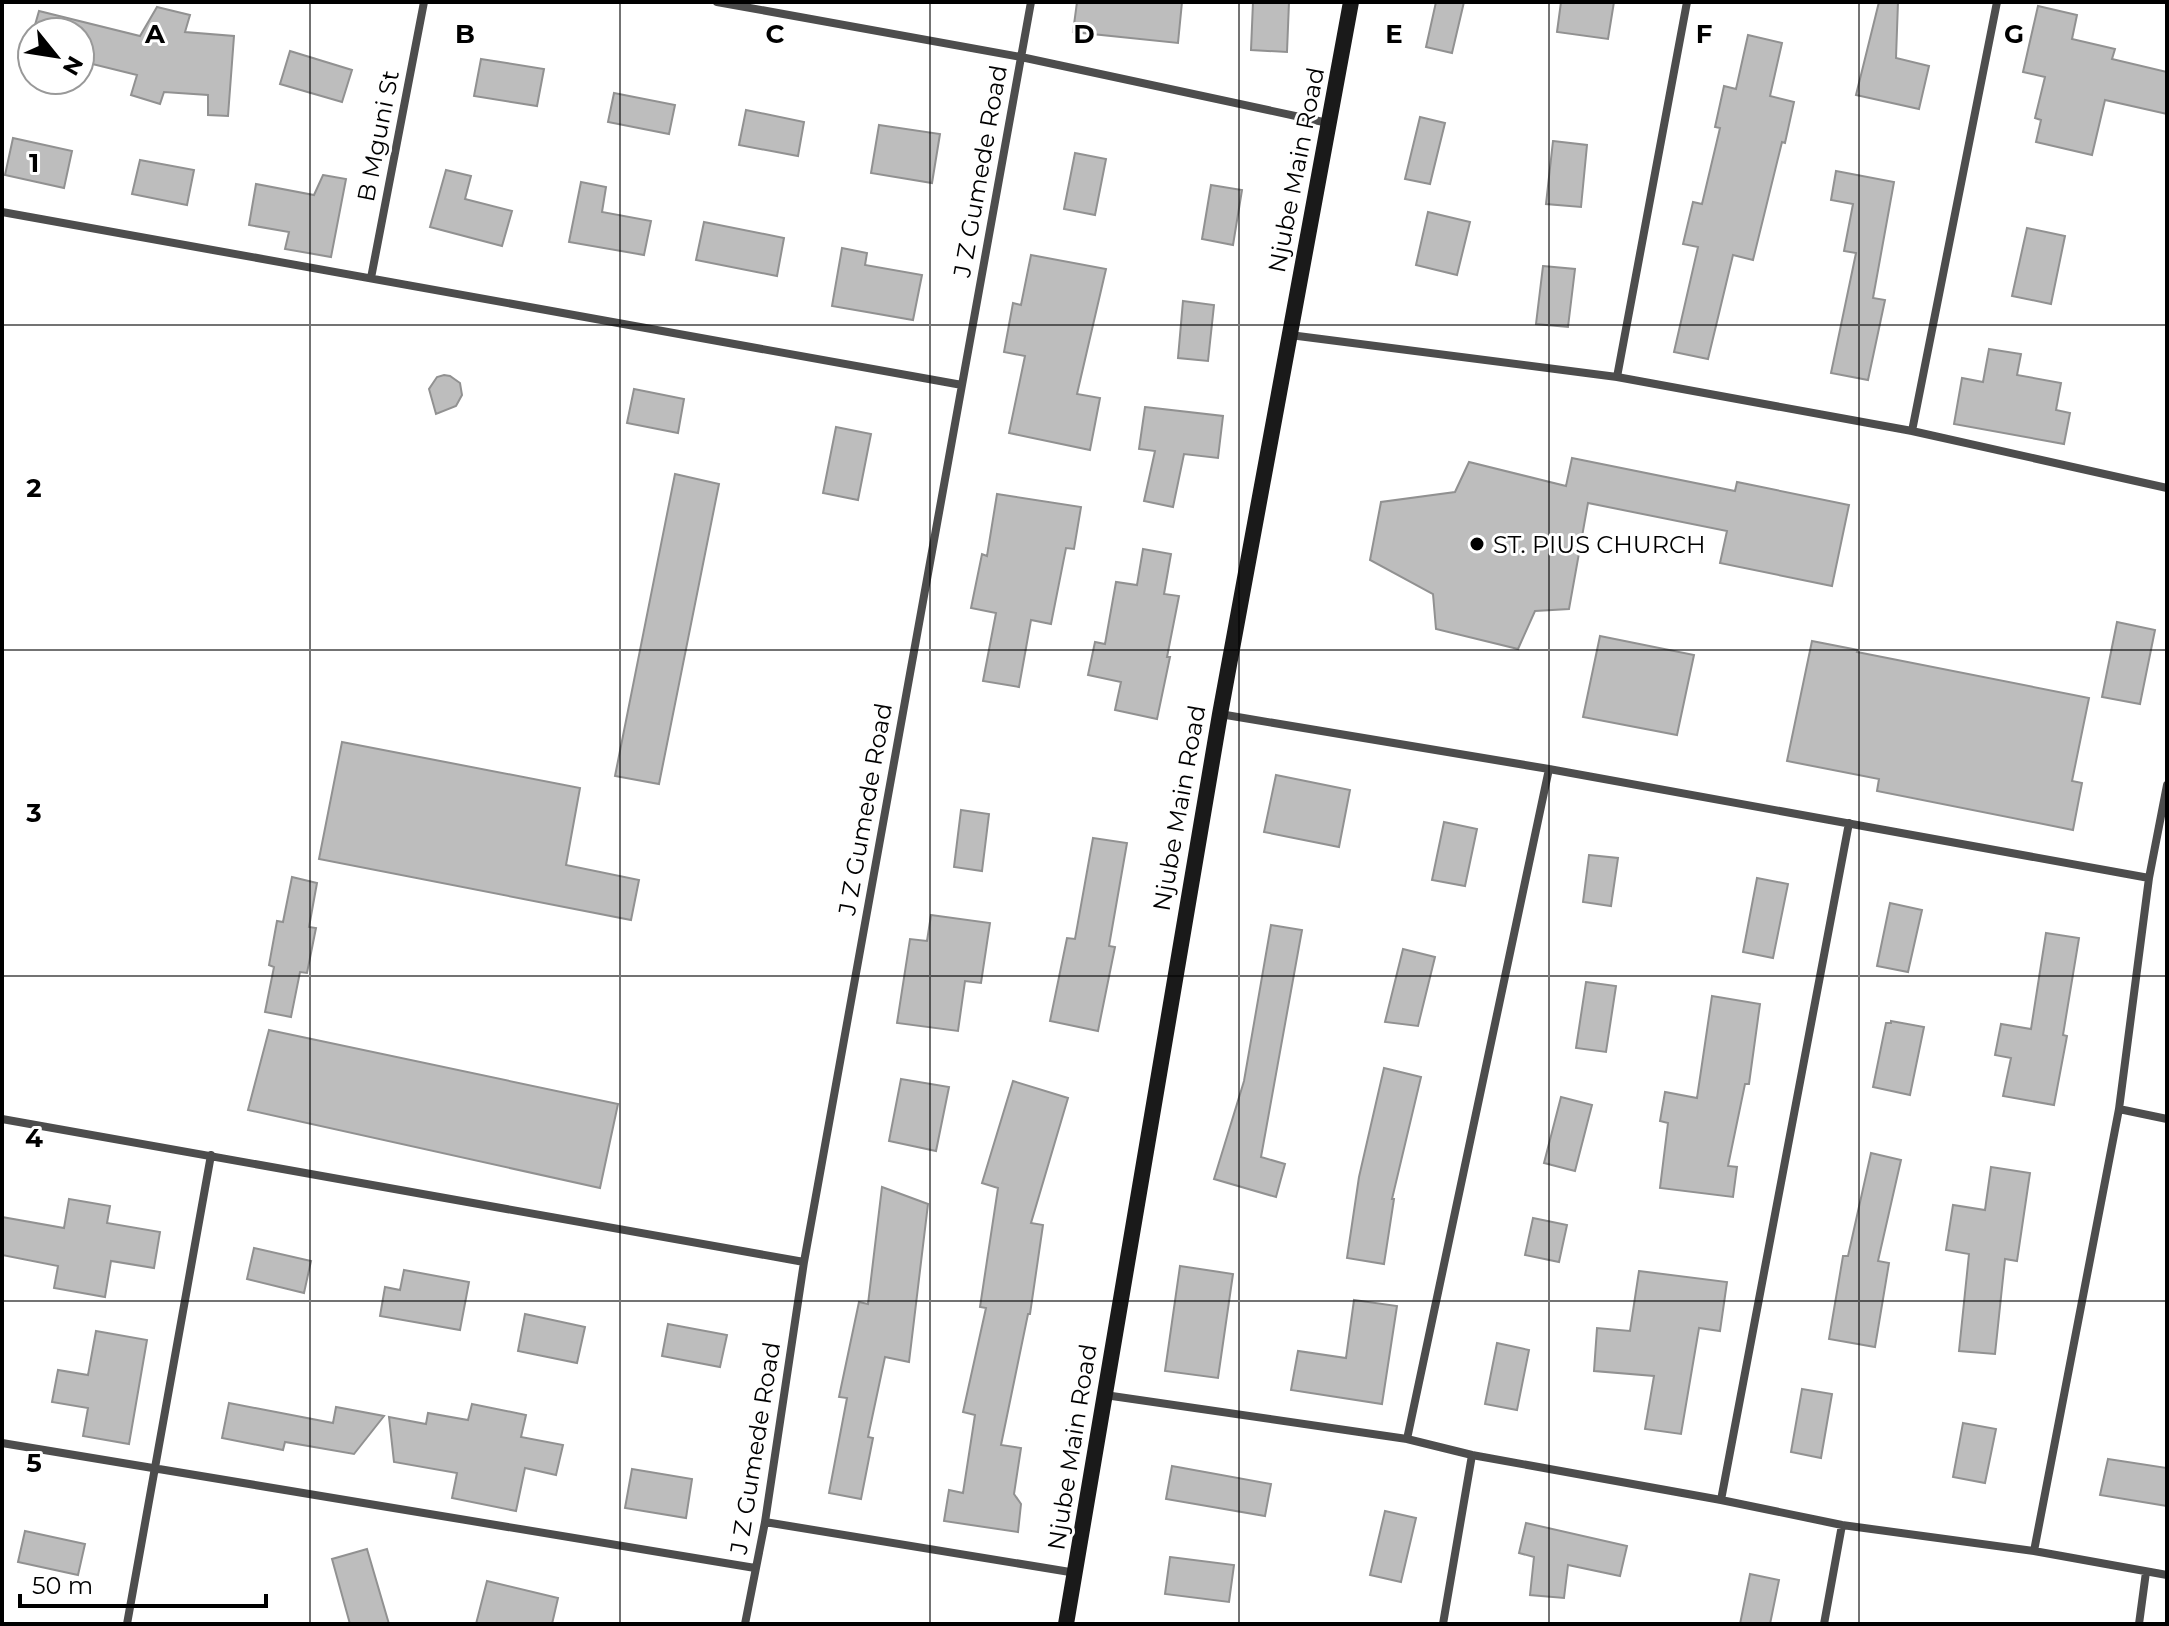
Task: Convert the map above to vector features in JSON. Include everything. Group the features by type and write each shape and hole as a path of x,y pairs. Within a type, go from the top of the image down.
{"street":[{"name":"B Mguni St","path":"371,278 424,2"},
{"path":"717,2 1021,57 1329,123"},
{"name":"J Z Gumede Road","path":"745,1624 765,1522 804,1262 1031,2"},
{"name":"Njube Main Road","path":"1066,1624 1220,714 1351,2"},
{"path":"1617,377 1687,2"},
{"path":"1912,431 1997,2"},
{"path":"2,212 962,385"},
{"path":"1289,335 1617,377 1912,431 2167,488"},
{"path":"1220,714 1549,769 2149,878"},
{"path":"1407,1439 1549,769"},
{"path":"2034,1551 2119,1109 2149,878 2167,785"},
{"path":"1721,1500 1849,823"},
{"path":"2119,1109 2167,1119"},
{"path":"2,1119 804,1262"},
{"path":"127,1624 211,1155"},
{"path":"1104,1395 1407,1439 1472,1455 1842,1525 2034,1551 2167,1575"},
{"path":"2,1443 755,1568"},
{"path":"1443,1624 1472,1455"},
{"path":"765,1522 1076,1573"},
{"path":"1824,1624 1842,1525"},
{"path":"2139,1624 2146,1572"}],"building":[{"path":"1077,2 1182,2 1178,43 1073,32"},
{"path":"1253,2 1289,2 1287,52 1251,50"},
{"path":"1436,2 1464,2 1452,53 1426,47"},
{"path":"1561,2 1614,2 1608,39 1557,32"},
{"path":"1879,2 1898,2 1896,58 1929,66 1919,109 1856,95"},
{"path":"2038,6 2077,15 2072,39 2115,49 2112,59 2167,72 2167,114 2105,100 2092,155 2036,142 2041,120 2035,118 2045,77 2023,72"},
{"path":"157,7 190,15 185,32 234,36 228,116 208,115 208,95 164,92 160,104 131,95 137,75 96,65 96,25 140,36"},
{"path":"39,11 59,16 38,16"},
{"path":"1748,35 1782,43 1770,96 1794,102 1753,260 1733,255 1708,359 1674,352 1698,247 1683,244 1693,202 1702,204 1720,128 1715,127 1724,86 1736,89"},
{"path":"290,51 352,70 342,102 280,84"},
{"path":"481,59 544,69 537,106 474,96"},
{"path":"614,93 675,105 669,134 608,122"},
{"path":"746,110 804,122 798,156 739,145"},
{"path":"1420,117 1445,123 1430,184 1405,179"},
{"path":"879,125 940,134 932,183 871,173"},
{"path":"13,138 72,151 64,188 5,175"},
{"path":"1553,141 1587,145 1581,207 1546,204"},
{"path":"1075,153 1106,159 1095,215 1064,209"},
{"path":"140,160 194,170 187,205 132,194"},
{"path":"446,170 471,176 465,199 512,211 502,246 430,227"},
{"path":"1836,171 1894,182 1873,298 1885,300 1868,380 1831,373 1856,253 1844,251 1853,204 1831,200"},
{"path":"323,175 346,179 331,257 285,249 289,232 249,225 256,184 314,195"},
{"path":"581,182 606,187 602,212 651,221 644,255 569,242"},
{"path":"1211,185 1242,190 1233,245 1202,239"},
{"path":"1428,212 1470,222 1457,275 1416,265"},
{"path":"704,222 784,238 777,276 696,260"},
{"path":"2027,228 2065,236 2051,304 2012,296"},
{"path":"842,248 867,253 865,265 922,275 913,320 832,306"},
{"path":"1031,255 1106,269 1077,394 1100,398 1090,450 1009,433 1025,356 1004,352 1013,303 1021,305"},
{"path":"1543,266 1575,269 1568,327 1536,324"},
{"path":"1183,301 1214,305 1208,361 1178,358"},
{"path":"1989,349 2021,354 2017,375 2061,383 2056,410 2070,413 2064,444 1954,424 1962,378 1983,382"},
{"path":"444,375 460,383 462,395 456,406 436,414 429,389 437,377"},
{"path":"634,389 684,399 678,433 627,423"},
{"path":"1145,407 1223,416 1218,458 1184,454 1173,507 1144,501 1155,451 1139,449"},
{"path":"836,427 871,434 858,500 823,493"},
{"path":"1572,458 1735,491 1737,482 1849,505 1832,586 1720,563 1727,531 1588,503 1569,609 1535,611 1518,649 1436,629 1433,594 1370,560 1381,502 1455,492 1469,462 1566,486"},
{"path":"675,474 719,484 659,784 615,776"},
{"path":"997,494 1081,507 1074,549 1066,548 1051,624 1031,620 1019,687 983,681 996,613 971,608 982,554 987,556"},
{"path":"1143,549 1171,554 1164,594 1179,596 1157,719 1115,710 1121,682 1088,675 1095,642 1105,644 1116,582 1137,585"},
{"path":"2117,622 2155,630 2140,704 2102,697"},
{"path":"1600,636 1694,655 1677,735 1583,717"},
{"path":"1812,641 2089,698 2072,781 2082,783 2073,830 1877,791 1879,779 1787,761"},
{"path":"342,742 580,788 566,865 639,880 631,920 319,859"},
{"path":"1276,775 1350,790 1339,847 1264,832"},
{"path":"961,810 989,814 982,871 954,867"},
{"path":"1444,822 1477,829 1465,886 1432,880"},
{"path":"1093,838 1127,843 1109,946 1115,947 1098,1031 1050,1021 1067,938 1075,939"},
{"path":"1589,855 1618,858 1611,906 1583,902"},
{"path":"292,877 317,883 309,927 316,928 307,973 300,972 291,1017 265,1012 274,967 269,965 277,921 283,922"},
{"path":"1757,878 1788,884 1773,958 1743,952"},
{"path":"1890,903 1922,910 1908,972 1877,966"},
{"path":"931,915 990,923 981,983 965,981 958,1031 897,1023 910,939 927,941"},
{"path":"1271,925 1302,930 1261,1157 1285,1164 1276,1197 1214,1179 1244,1081"},
{"path":"2046,933 2079,938 2063,1035 2067,1036 2054,1105 2003,1096 2011,1058 1995,1055 2001,1024 2031,1029"},
{"path":"1403,949 1435,957 1418,1026 1385,1022"},
{"path":"1586,982 1616,986 1606,1052 1576,1048"},
{"path":"1712,996 1760,1004 1749,1084 1745,1084 1728,1166 1737,1167 1733,1197 1660,1188 1668,1123 1660,1121 1665,1092 1697,1098"},
{"path":"1891,1021 1924,1027 1910,1095 1873,1087 1886,1023"},
{"path":"269,1030 618,1104 600,1188 248,1110"},
{"path":"1384,1068 1421,1077 1392,1199 1384,1264 1347,1258 1359,1177"},
{"path":"901,1079 949,1087 936,1151 889,1141"},
{"path":"1013,1081 1068,1098 1031,1223 1043,1225 1030,1314 1001,1445 1021,1448 1014,1494 1021,1504 1018,1532 944,1521 949,1490 963,1493 975,1415 963,1412 986,1308 980,1307 998,1188 982,1183"},
{"path":"1561,1097 1592,1105 1575,1171 1544,1163"},
{"path":"1871,1153 1901,1160 1878,1261 1889,1263 1875,1347 1829,1339 1843,1256 1848,1256"},
{"path":"1991,1167 2030,1173 2017,1261 2005,1259 1995,1354 1959,1351 1969,1254 1946,1250 1953,1205 1985,1210"},
{"path":"882,1187 928,1204 909,1362 885,1357 868,1437 873,1438 861,1499 829,1493 847,1398 839,1397 859,1302 868,1304"},
{"path":"69,1199 110,1206 107,1223 160,1232 154,1268 111,1261 105,1297 54,1288 58,1266 2,1255 2,1217 64,1228"},
{"path":"1533,1218 1567,1225 1559,1262 1525,1255"},
{"path":"254,1248 311,1261 304,1293 247,1279"},
{"path":"1180,1266 1233,1274 1218,1378 1165,1371"},
{"path":"404,1270 469,1282 460,1330 380,1316 385,1287 400,1290"},
{"path":"1639,1271 1727,1282 1720,1331 1699,1328 1681,1434 1645,1429 1654,1376 1594,1371 1597,1328 1630,1331"},
{"path":"1354,1300 1397,1306 1382,1404 1291,1390 1298,1351 1346,1358"},
{"path":"525,1314 585,1327 577,1363 518,1351"},
{"path":"668,1324 727,1335 720,1367 662,1356"},
{"path":"96,1331 147,1340 129,1444 83,1436 88,1408 52,1402 58,1370 88,1375"},
{"path":"1497,1343 1529,1350 1517,1410 1485,1404"},
{"path":"1802,1389 1832,1394 1821,1458 1791,1452"},
{"path":"229,1403 333,1423 336,1407 384,1416 354,1454 285,1442 283,1450 222,1438"},
{"path":"472,1404 526,1415 521,1437 563,1445 556,1475 525,1468 516,1511 452,1498 457,1473 394,1462 389,1417 426,1424 428,1413 468,1420"},
{"path":"1963,1423 1996,1429 1985,1483 1953,1477"},
{"path":"2108,1459 2167,1468 2167,1506 2100,1495"},
{"path":"1172,1466 1271,1484 1265,1516 1166,1499"},
{"path":"632,1469 692,1479 686,1518 625,1508"},
{"path":"1385,1511 1416,1518 1401,1582 1370,1575"},
{"path":"1526,1523 1627,1546 1620,1576 1568,1565 1564,1598 1530,1595 1534,1557 1519,1553"},
{"path":"25,1531 85,1544 78,1575 18,1562"},
{"path":"367,1549 389,1624 350,1624 332,1559"},
{"path":"1170,1557 1234,1565 1229,1602 1165,1594"},
{"path":"1750,1574 1779,1580 1770,1624 1740,1624"},
{"path":"487,1581 558,1598 552,1624 476,1624"}],"place":[{"name":"ST. PIUS CHURCH","path":"1477,544"}]}
